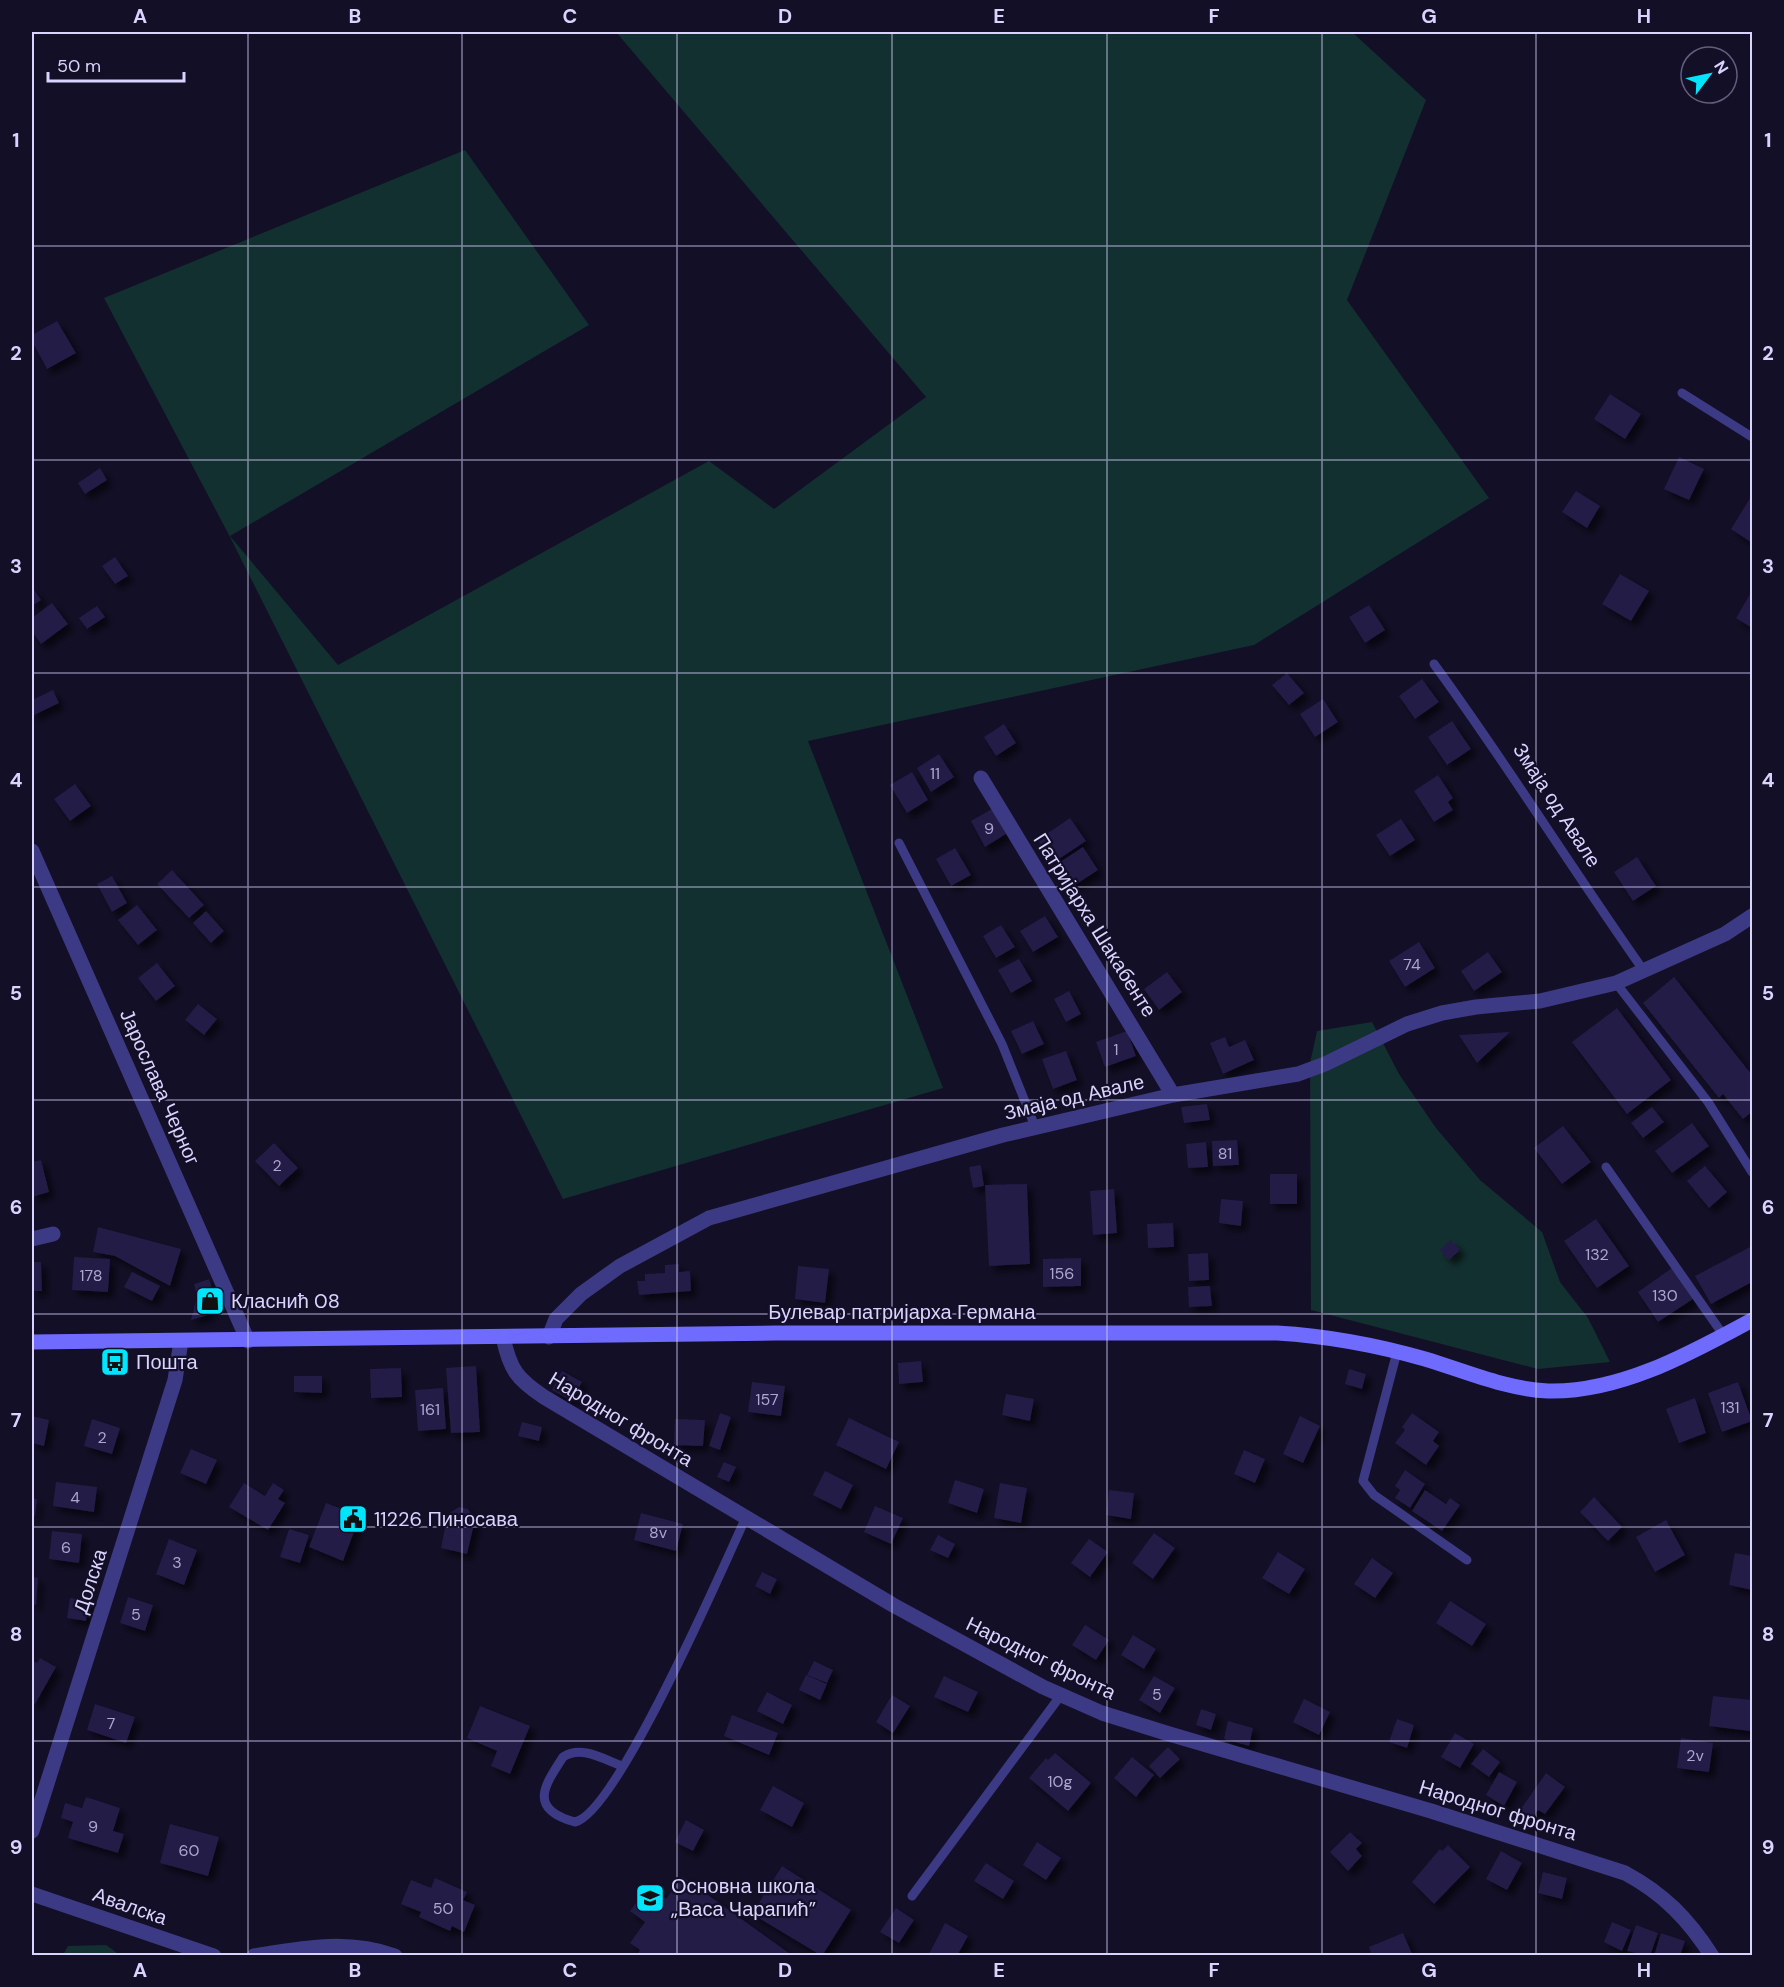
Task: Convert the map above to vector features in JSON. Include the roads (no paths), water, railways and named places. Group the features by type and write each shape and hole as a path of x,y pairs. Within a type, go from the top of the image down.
{"main road":[{"name":"Булевар патријарха Германа","path":"32,1342 549,1337 776,1332 1253,1332 1346,1340 1397,1352 1500,1383 1550,1391 1585,1388 1624,1378 1672,1361 1752,1320"}],"street":[{"name":"Патријарха Шакабенте","path":"981,778 1173,1095"},
{"name":"Јарослава Черног","path":"32,851 248,1341"},
{"name":"Змаја од Авале","path":"549,1337 556,1319 581,1294 620,1266 708,1218 1003,1135 1173,1095 1298,1074 1325,1064 1407,1024 1442,1013 1476,1006 1540,1002 1616,983 1725,934 1752,916"},
{"path":"32,1239 53,1234"},
{"name":"Народног фронта","path":"503,1337 507,1357 523,1383 971,1650 1102,1713 1431,1810 1625,1873 1647,1885 1677,1909 1712,1956"},
{"name":"Долска","path":"32,1831 175,1380 182,1341"},
{"name":"Авалска","path":"32,1894 214,1956"},
{"path":"254,1956 330,1944 354,1945 395,1956"}],"lane":[{"path":"1682,393 1752,437"},
{"name":"Змаја од Авале","path":"1434,664 1497,751 1541,822 1644,971"},
{"path":"899,843 1002,1044 1036,1129"},
{"path":"1616,983 1708,1102 1752,1172"},
{"path":"1606,1167 1724,1336"},
{"path":"1397,1352 1364,1470 1363,1481 1374,1495 1467,1560"},
{"path":"622,1766 586,1753 571,1753 563,1757 544,1787 543,1798 551,1809 570,1821 579,1821 595,1809 622,1766 674,1675 746,1517"},
{"path":"912,1896 1061,1695"}],"place":[{"name":"Класнић 08","path":"210,1301"},
{"name":"Пошта","path":"115,1362"},
{"name":"11226 Пиносава","path":"353,1519"},
{"name":"Основна школа „Васа Чарапић”","path":"650,1898"}]}
